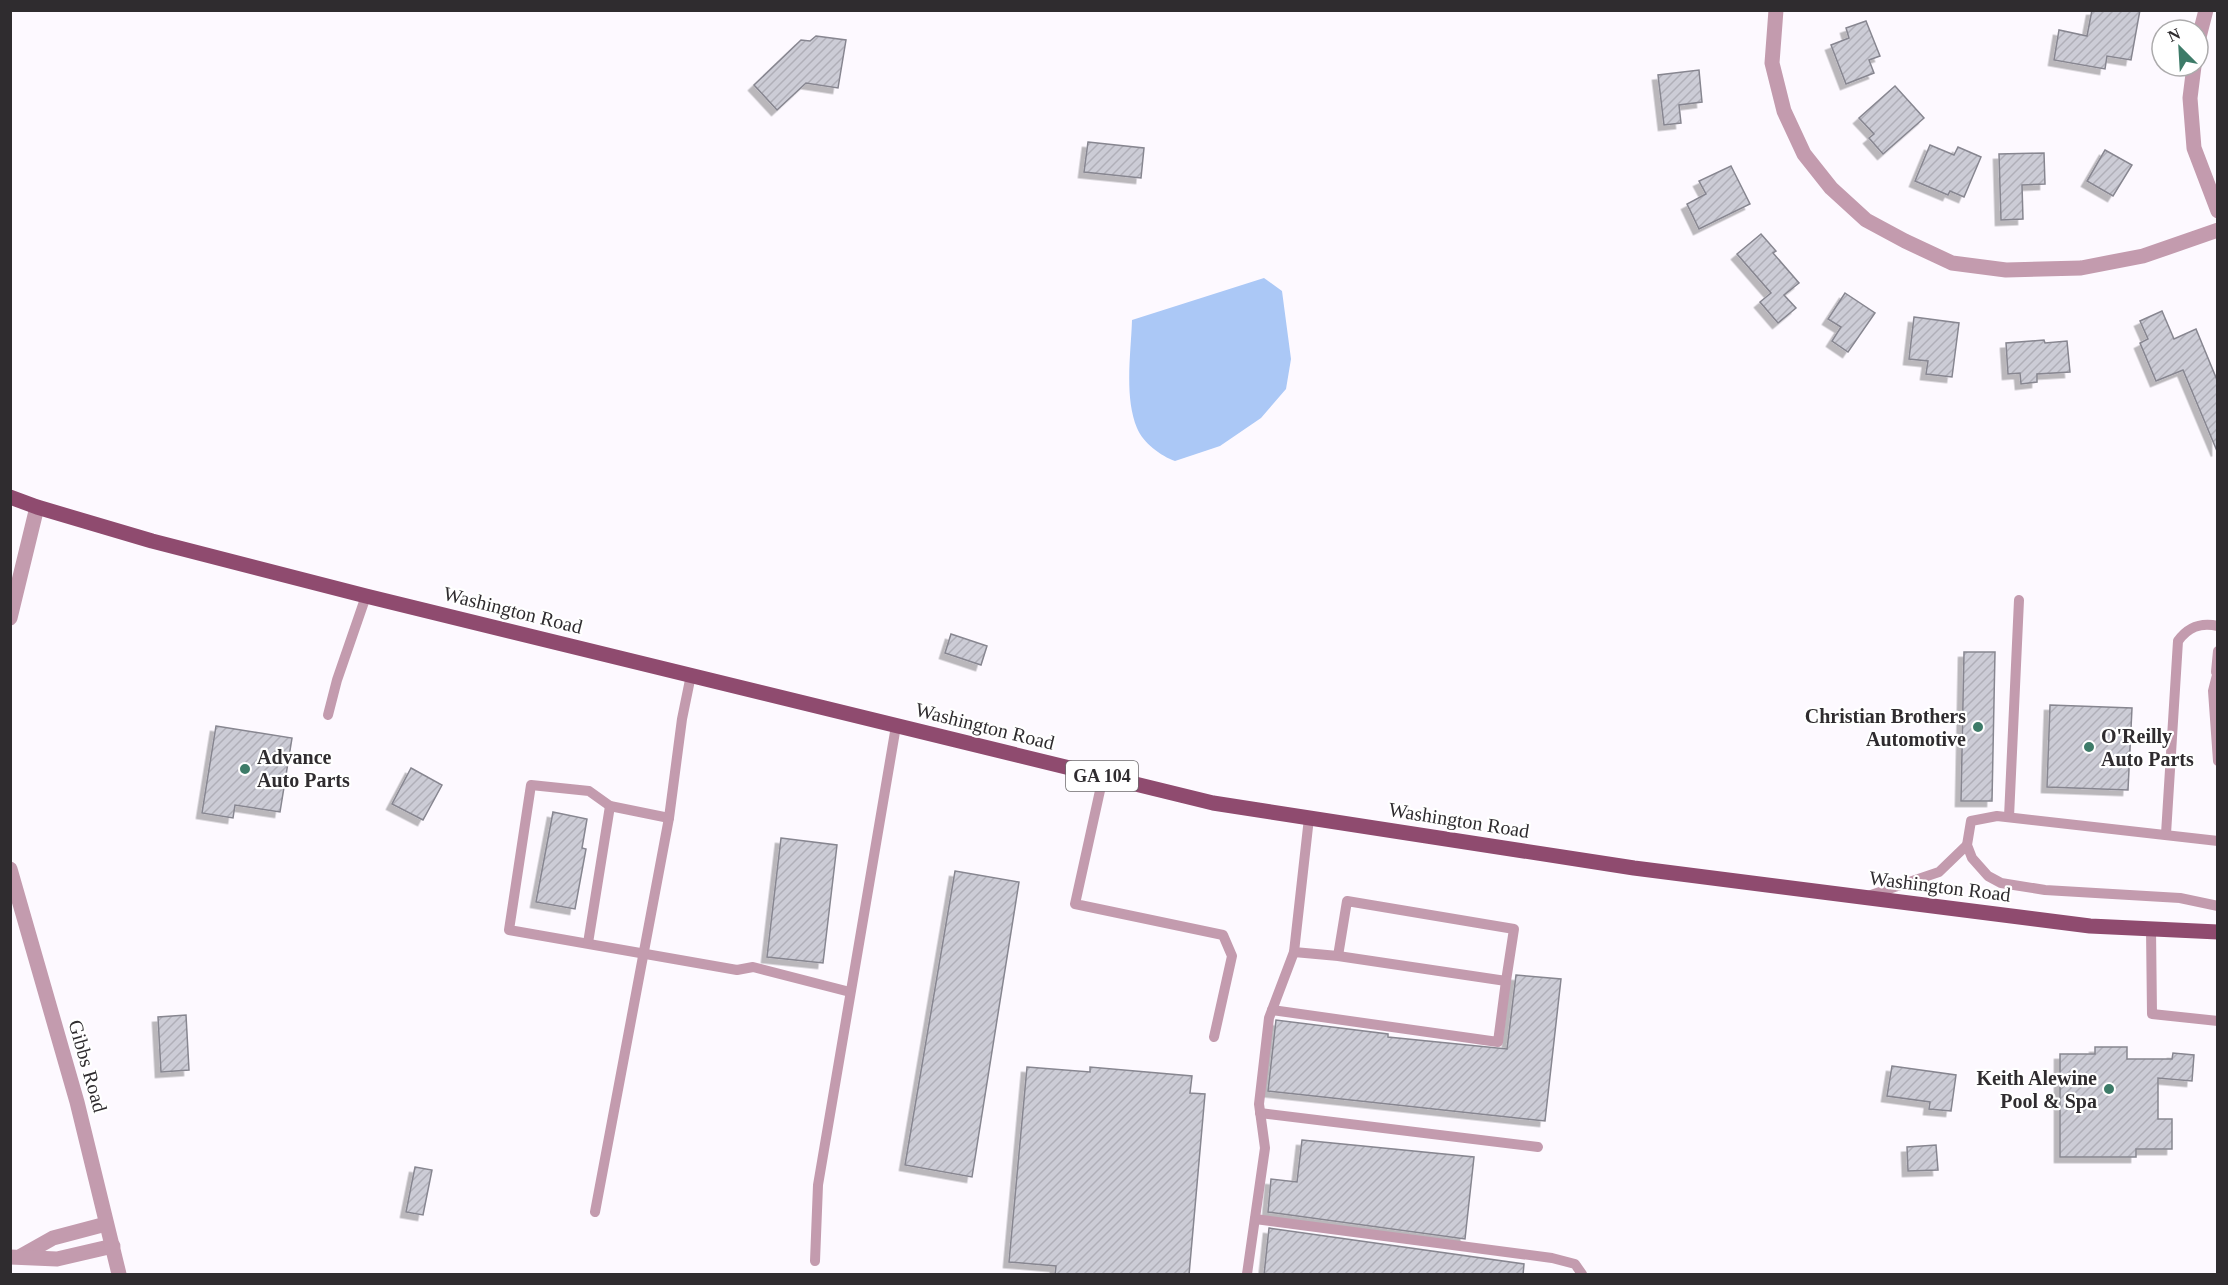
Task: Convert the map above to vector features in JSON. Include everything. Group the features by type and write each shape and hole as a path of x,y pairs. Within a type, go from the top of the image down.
{"main road":[{"name":"Washington Road","path":"10,497 152,541 366,596 1213,803 1634,868 2090,926 2217,932"}],"street":[{"path":"1776,10 1772,63 1784,111 1804,154 1831,188 1866,220 1905,241 1952,263 2006,270 2081,268 2143,256 2217,231"},
{"path":"2192,78 2190,98 2194,148 2217,211"},
{"path":"10,618 37,507"},
{"name":"Gibbs Road","path":"10,869 77,1102 119,1275"},
{"path":"16,1256 53,1239 106,1224"},
{"path":"16,1256 57,1258 113,1246"}],"lane":[{"path":"328,715 337,680 366,596"},
{"path":"2009,817 2019,600"},
{"path":"2166,834 2178,641 2186,630 2199,625 2217,626"},
{"path":"2217,651 2217,672 2213,691 2217,761"},
{"path":"595,1212 645,953 691,675"},
{"path":"815,1261 818,1185 896,726"},
{"path":"1103,777 1075,904 1223,935 1232,956 1214,1037"},
{"path":"669,818 610,806 589,791 531,785 509,930 737,970 753,968 850,992"},
{"path":"588,944 610,806"},
{"path":"2217,841 1997,816 1971,821 1967,845 1972,858 1988,876 2001,883 2045,890 2180,898 2217,906"},
{"path":"1247,1275 1266,1148 1259,1104 1269,1018 1294,952 1310,818"},
{"path":"1864,897 1939,872 1967,845"},
{"path":"1272,1010 1498,1042 1514,929 1347,901 1338,956"},
{"path":"2151,929 2152,1014 2217,1021"},
{"path":"1294,952 1338,956 1506,981"},
{"path":"1260,1113 1538,1147"},
{"path":"1255,1219 1552,1258 1575,1264 1582,1275"}],"water":[{"path":"1264,278 1282,291 1291,359 1286,389 1261,418 1220,446 1175,461 1164,456 1140,434 1133,416 1129,389 1132,320"}],"building":[{"path":"2092,10 2140,10 2131,60 2107,56 2105,69 2054,60 2059,30 2087,36"},
{"path":"1866,21 1880,56 1869,60 1874,73 1846,84 1831,45 1849,38 1846,28"},
{"path":"816,36 846,40 838,88 806,83 777,110 754,85 801,40 810,41"},
{"path":"1699,70 1702,102 1679,105 1681,123 1664,125 1658,75"},
{"path":"1895,86 1924,118 1883,154 1869,138 1874,134 1859,118"},
{"path":"1088,142 1144,148 1141,178 1084,172"},
{"path":"1930,145 1954,155 1958,147 1981,157 1964,197 1950,191 1948,195 1915,181"},
{"path":"2105,150 2132,165 2113,196 2087,181"},
{"path":"2044,153 2045,184 2022,185 2023,219 2001,220 1999,154"},
{"path":"1731,166 1750,204 1699,229 1687,204 1706,194 1699,181"},
{"path":"1761,234 1776,251 1773,253 1799,283 1784,295 1796,308 1778,323 1760,302 1771,293 1737,254"},
{"path":"1845,293 1875,313 1848,352 1832,341 1841,327 1828,319"},
{"path":"2162,311 2174,339 2196,329 2217,380 2217,451 2183,370 2156,381 2140,343 2148,339 2140,321"},
{"path":"1914,317 1959,323 1952,377 1926,374 1928,361 1909,359"},
{"path":"2044,340 2045,343 2067,341 2070,372 2037,374 2037,382 2021,384 2020,373 2008,374 2006,343"},
{"path":"951,634 987,646 981,665 945,653"},
{"name":"Christian Brothers Automotive","path":"1964,652 1995,652 1992,801 1961,801"},
{"name":"O'Reilly Auto Parts","path":"2050,705 2132,708 2128,790 2047,787"},
{"path":"216,726 292,738 280,812 235,805 233,818 202,813"},
{"path":"411,768 442,785 423,820 392,804"},
{"path":"553,812 587,819 582,848 586,849 575,909 536,902"},
{"path":"781,838 837,845 823,963 767,957"},
{"path":"955,871 1019,882 972,1177 905,1165"},
{"path":"1516,975 1561,979 1545,1121 1268,1091 1276,1020 1388,1034 1388,1037 1507,1049"},
{"path":"186,1015 189,1070 161,1072 158,1017"},
{"name":"Keith Alewine Pool & Spa","path":"2095,1047 2127,1047 2127,1059 2172,1059 2173,1053 2194,1055 2192,1081 2158,1078 2158,1119 2172,1119 2172,1149 2136,1149 2136,1157 2060,1157 2060,1054 2095,1054"},
{"path":"1892,1066 1956,1075 1951,1111 1929,1109 1930,1102 1887,1096"},
{"path":"1027,1067 1090,1072 1090,1067 1192,1076 1190,1093 1205,1094 1189,1275 1055,1275 1056,1266 1009,1262"},
{"path":"1302,1140 1474,1157 1465,1239 1268,1212 1271,1179 1297,1182"},
{"path":"1936,1145 1938,1170 1908,1171 1907,1147"},
{"path":"415,1167 432,1170 423,1215 406,1212"},
{"path":"1269,1228 1524,1264 1523,1275 1264,1275"}],"place":[{"name":"Christian Brothers Automotive","path":"1978,727"},
{"name":"O'Reilly Auto Parts","path":"2089,747"},
{"name":"Advance Auto Parts","path":"245,769"},
{"name":"Keith Alewine Pool & Spa","path":"2109,1089"}]}
